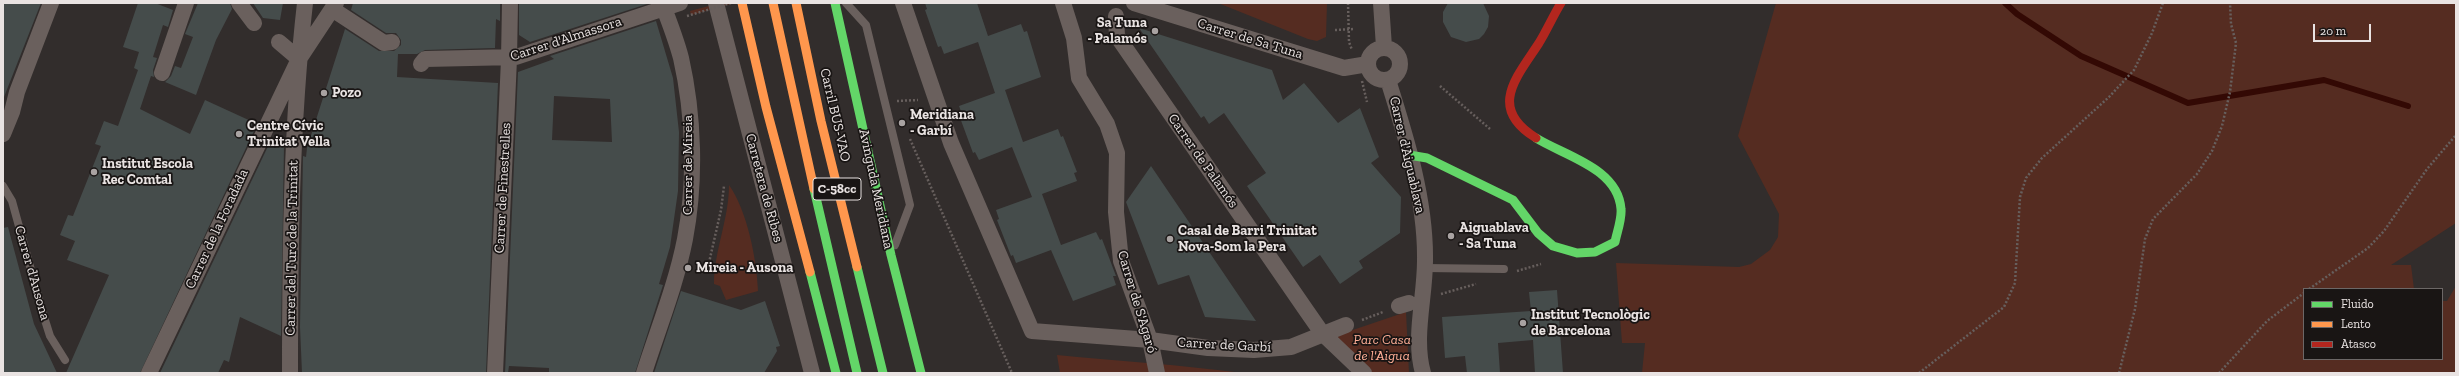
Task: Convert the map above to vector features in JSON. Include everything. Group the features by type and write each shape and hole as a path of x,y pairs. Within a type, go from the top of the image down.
{"main road":[{"path":"742,3 766,107 836,373"},
{"path":"773,3 824,235 857,373"},
{"name":"Carril BUS-VAO","path":"796,3 823,129 883,373"},
{"name":"Avinguda Meridiana","path":"835,3 891,255 922,373"},
{"path":"1409,155 1427,158 1513,200 1538,233 1553,246 1577,253 1595,252 1615,242 1621,225 1622,206 1612,183 1596,170 1520,128 1510,113 1510,88 1561,3"}],"street":[{"path":"3,134 8,111 51,3"},
{"path":"162,73 186,3"},
{"path":"239,3 252,22"},
{"name":"Carrer del Turó de la Trinitat","path":"290,373 291,226 299,59 305,3"},
{"name":"Carrer de Finestrelles","path":"495,373 509,59 510,3"},
{"name":"Carretera de Ribes","path":"716,3 808,371"},
{"name":"Carrer de Garbí","path":"903,3 951,143 1032,331 1150,340 1208,348 1254,350 1291,348 1322,333 1346,325"},
{"name":"Carrer de S'Agaró","path":"1063,3 1074,38 1079,78 1107,124 1117,153 1116,212 1121,261 1150,340 1157,373"},
{"name":"Carrer de Sa Tuna","path":"1134,3 1344,68 1368,64"},
{"path":"1368,64 1374,51 1384,47 1381,3"},
{"name":"Carrer d'Almassora","path":"423,62 509,59 663,5 683,9"},
{"name":"Carrer de Mireia","path":"644,373 682,253 690,201 691,138 686,83 680,56 663,5"},
{"path":"334,6 388,44"},
{"name":"Carrer de la Foradada","path":"149,373 299,59 334,6"},
{"name":"Carrer de Palamós","path":"1116,16 1116,36 1322,333 1364,373"},
{"path":"279,44 299,59"},
{"name":"Carrer d'Aiguablava","path":"1368,64 1374,77 1388,80 1397,74 1401,64 1394,50 1384,47"},
{"name":"Carrer d'Aiguablava","path":"1388,80 1421,204 1425,268 1418,354 1423,373"}],"lane":[{"path":"846,3 866,25 910,205 891,255"},
{"name":"Carrer d'Ausona","path":"3,186 12,201 50,336 65,360"},
{"path":"1425,268 1504,269"}],"path":[{"path":"683,9 731,3"},
{"path":"1348,3 1349,42"},
{"path":"1919,373 2004,307 2015,284 2020,197 2026,178 2042,158 2109,97 2134,70 2152,33 2163,3"},
{"path":"2119,373 2135,309 2145,239 2153,219 2197,174 2212,151 2222,126 2230,92 2236,43 2231,24 2230,3"},
{"path":"1335,30 1355,29"},
{"path":"1440,86 1490,129"},
{"name":"Carrer d'Aiguablava","path":"1366,95 1367,102"},
{"path":"893,96 898,108"},
{"path":"2310,288 2368,248 2384,231 2427,169 2456,135"},
{"path":"909,136 1012,373"},
{"path":"708,266 721,210 724,186"},
{"path":"2219,373 2267,320 2303,294"},
{"path":"1346,325 1404,305"}],"green space":[{"path":"720,3 734,3 691,15 690,11"},
{"path":"1218,3 1327,3 1326,37 1317,41 1308,39"},
{"path":"1776,3 2456,3 2456,223 2391,265 2411,265 2414,288 2303,288 2303,360 2443,360 2443,301 2447,301 2456,286 2456,373 1642,373 1645,343 1622,343 1616,263 1739,267 1751,264 1770,250 1778,237 1779,214 1738,136"},
{"path":"729,185 746,221 756,265 758,291 726,300 720,286 714,284 716,259 727,210"},
{"name":"Parc Casa de l'Aigua","path":"1406,312 1409,373 1371,373 1335,336"},
{"path":"1057,355 1173,365 1243,373 1060,373"}],"building":[{"path":"3,3 41,3 4,97 3,97"},
{"path":"138,3 155,3 173,10 168,27 163,25 153,57 157,58 153,70 154,77 151,76 140,109 190,134 205,100 253,122 250,129 254,131 140,373 66,373 109,275 67,260 75,241 60,235 68,215 73,216 101,146 95,144 104,121 118,126 138,70 134,68 139,52 123,47"},
{"path":"198,3 230,3 232,9 216,40 196,95 165,82 171,76 175,66 181,68 193,37 185,34"},
{"path":"253,3 283,3 280,20 263,18"},
{"path":"353,3 500,3 500,21 496,19 495,48 425,50 417,54 398,54 397,77 498,83 486,373 302,373 300,327 303,156 306,157 307,148 345,29 379,51 394,51 401,45 401,40 396,33 386,33 351,10"},
{"path":"519,3 650,3 530,42 519,35"},
{"path":"925,3 977,3 988,36 1021,24 1024,32 1027,31 1041,77 1005,90 1023,142 1058,129 1061,137 1063,136 1077,172 1074,173 1077,181 1042,194 1061,245 1096,232 1100,240 1102,239 1116,276 1113,276 1116,285 1073,301 1051,250 1016,263 1013,255 1011,256 997,220 999,219 996,210 1032,197 1012,147 979,160 975,152 973,153 959,115 962,114 959,106 995,93 978,42 944,54 941,46 938,47 925,10 927,9"},
{"path":"1448,3 1483,3 1489,16 1488,27 1479,39 1466,42 1451,37 1443,22 1443,12"},
{"path":"656,21 673,78 679,132 678,191 670,247 659,284 663,285 635,373 549,373 549,368 509,366 508,373 505,373 518,72 554,59 550,56","holes":["554,96 610,99 612,142 552,140"]},
{"path":"1139,28 1272,70 1283,100 1304,83 1338,123 1360,108 1379,157 1371,163 1401,197 1400,233 1359,261 1363,268 1340,284 1320,255 1303,267 1247,186 1266,173 1224,113 1209,124 1204,116 1201,118"},
{"path":"271,140 284,146 281,336 240,317 229,362 224,360 218,373 160,373"},
{"name":"Casal de Barri Trinitat Nova-Som la Pera","path":"1151,166 1256,321 1205,317 1189,275 1158,285 1126,202"},
{"path":"8,227 34,324 57,373 3,373 3,228"},
{"path":"1557,290 1563,373 1535,373 1533,340 1498,343 1500,373 1467,373 1465,356 1445,358 1442,317 1531,311 1529,292"},
{"path":"681,291 741,310 765,301 780,346 776,347 777,351 764,373 654,373"}],"waterway":[{"path":"2005,3 2017,14 2081,56 2188,103 2324,80 2408,106"}],"traffic: fast":[{"path":"835,3 891,255 921,373"},
{"path":"1409,155 1427,158 1513,200 1538,233 1553,246 1577,253 1595,252 1615,242 1621,209 1618,195 1611,183 1588,165 1536,138"},
{"path":"814,189 857,373"},
{"path":"857,267 883,373"},
{"path":"810,272 836,373"}],"traffic: slow":[{"path":"742,3 766,107 810,272"},
{"path":"773,3 814,189"},
{"path":"796,3 821,121 857,267"}],"traffic: jam":[{"path":"1536,138 1521,127 1513,115 1510,104 1511,92 1515,80 1542,38 1561,3"}],"place":[{"name":"Sa Tuna - Palamós","path":"1155,31"},
{"name":"Pozo","path":"324,93"},
{"name":"Meridiana - Garbí","path":"902,123"},
{"name":"Centre Cívic Trinitat Vella","path":"239,134"},
{"name":"Institut Escola Rec Comtal","path":"94,172"},
{"name":"Aiguablava - Sa Tuna","path":"1451,236"},
{"name":"Casal de Barri Trinitat Nova-Som la Pera","path":"1170,239"},
{"name":"Mireia - Ausona","path":"688,268"},
{"name":"Institut Tecnològic de Barcelona","path":"1523,323"}]}
